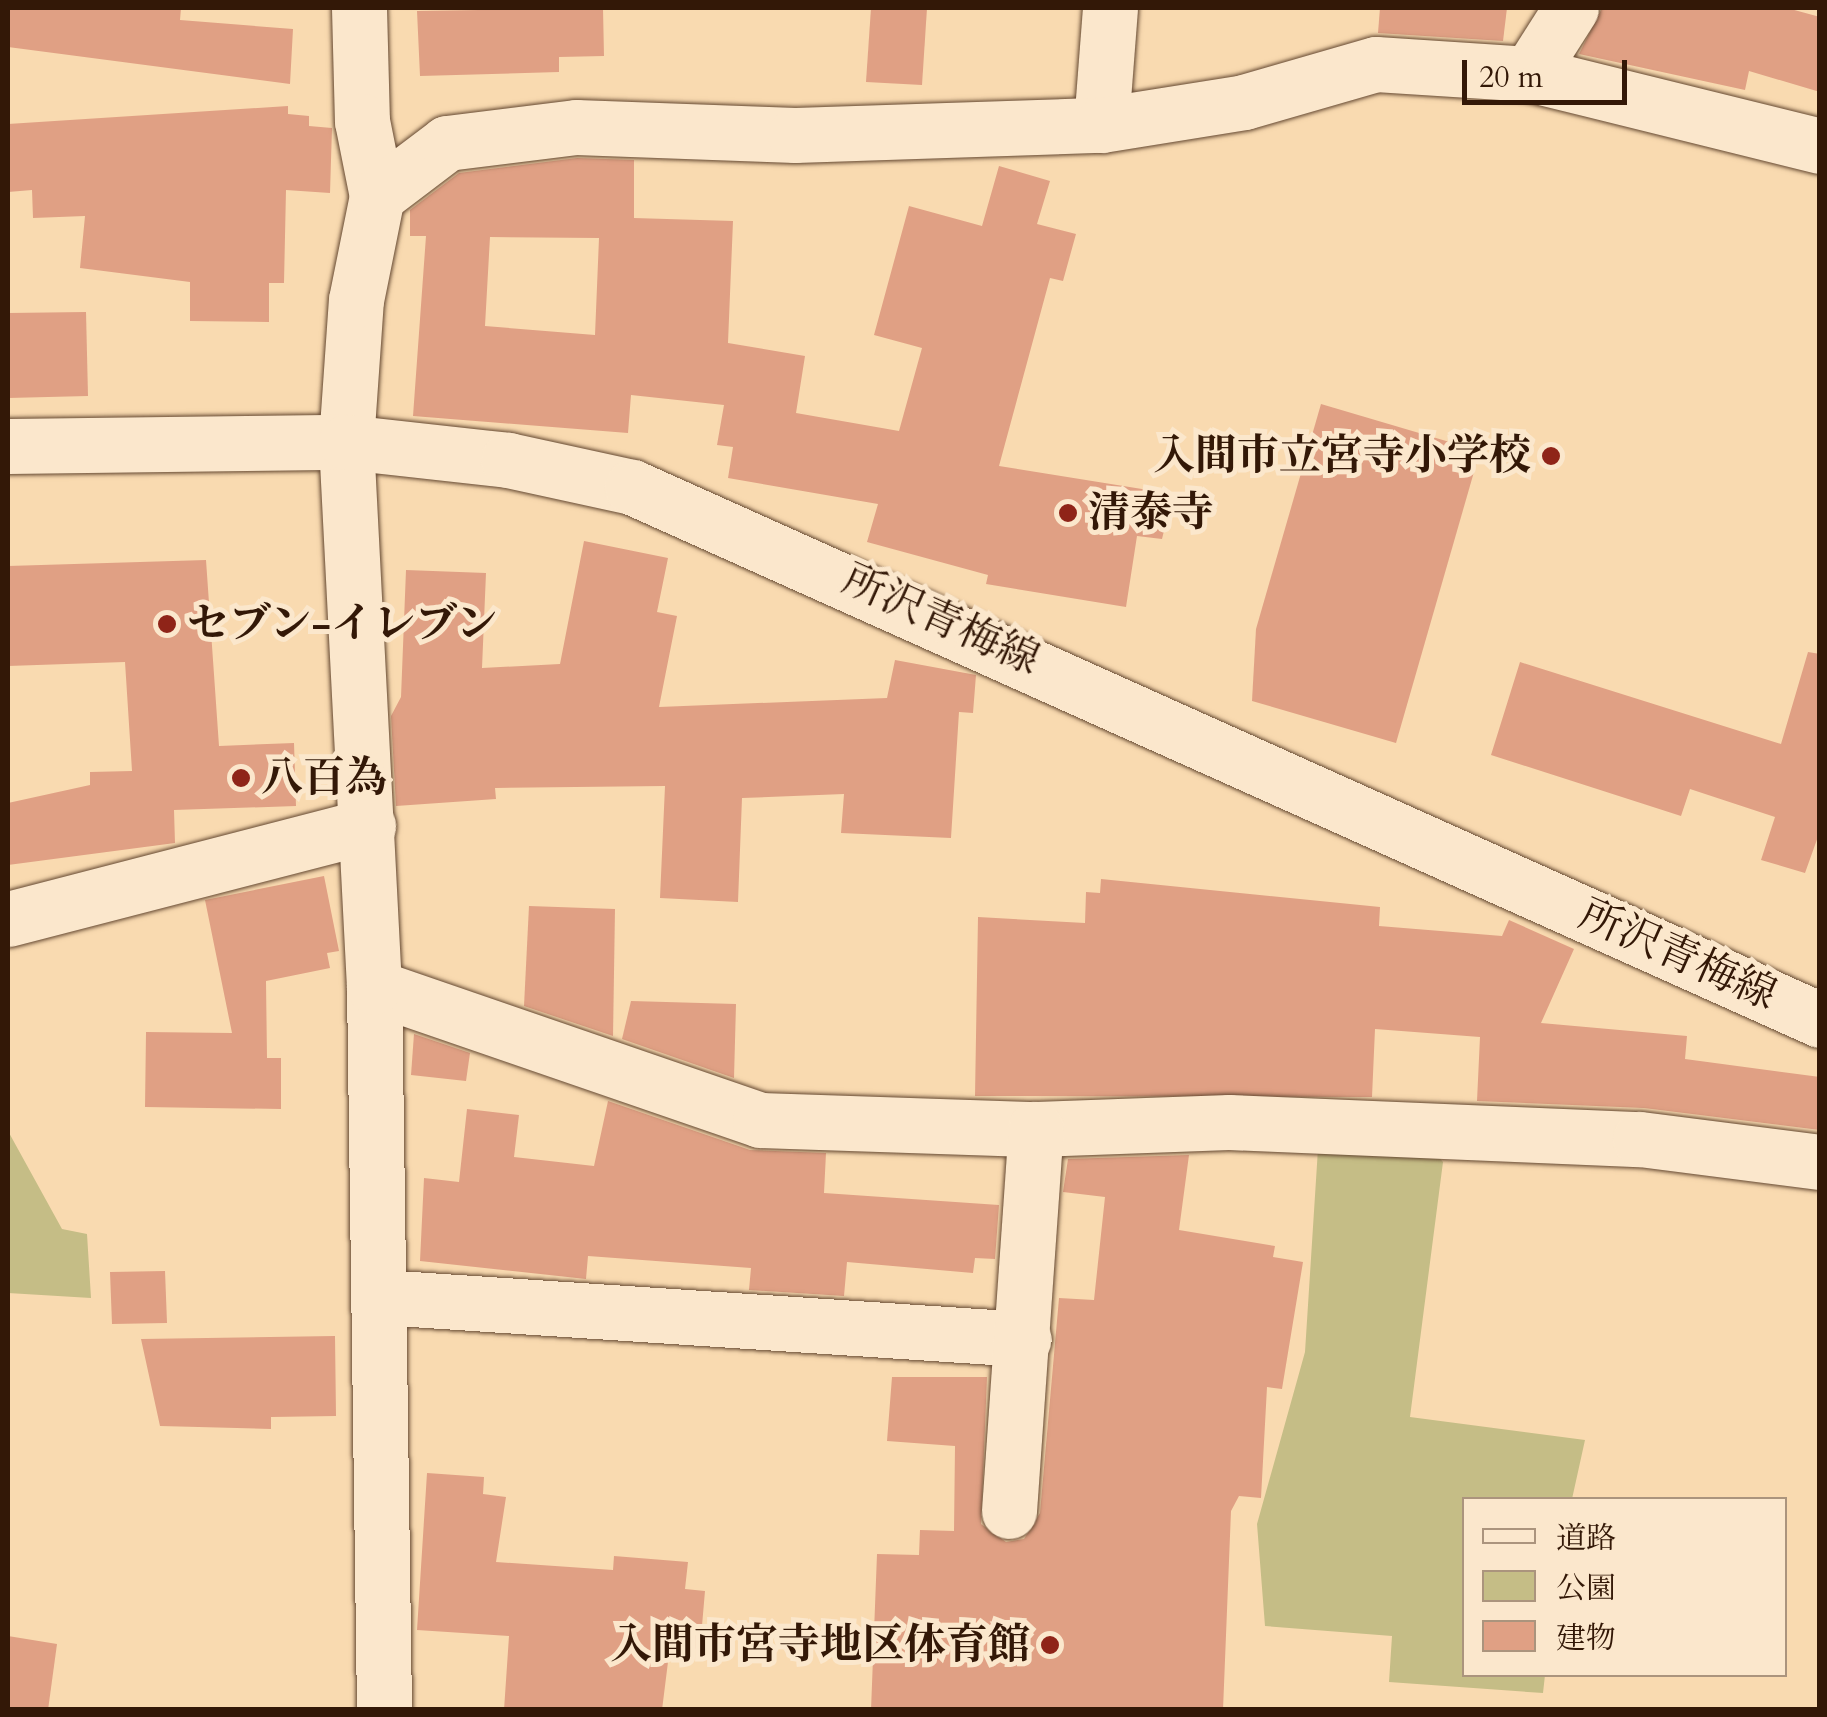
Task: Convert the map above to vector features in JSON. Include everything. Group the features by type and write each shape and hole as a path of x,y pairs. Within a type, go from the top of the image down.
{"street":[{"path":"360,8 362,121 377,196 356,300 346,442 374,987 384,1710"},
{"path":"1102,125 1110,8"},
{"path":"1530,74 1572,8"},
{"path":"377,196 448,143 576,127 794,136 1102,125 1244,102 1376,64 1530,74 1820,146"},
{"name":"所沢青梅線","path":"8,446 346,442 508,460 632,487 742,529 1820,1020"},
{"path":"8,920 368,826"},
{"path":"374,987 760,1120 1036,1129 1248,1123 1640,1139 1820,1162"},
{"path":"1008,1510 1024,1339 1036,1129"},
{"path":"380,1297 1024,1339"}],"green space":[{"path":"8,1131 62,1229 87,1234 91,1298 8,1293"},
{"path":"1319,1133 1421,1138 1443,1162 1410,1417 1585,1440 1572,1497 1462,1497 1462,1677 1545,1677 1543,1693 1389,1682 1392,1636 1265,1626 1257,1524 1305,1352"}],"building":[{"path":"8,8 181,8 180,20 293,29 290,84 8,47"},
{"path":"603,8 604,56 559,57 559,72 420,76 417,11"},
{"path":"871,8 927,8 922,85 866,82"},
{"path":"1380,8 1507,8 1503,41 1378,33"},
{"path":"1602,8 1787,8 1820,17 1820,92 1749,71 1745,90 1579,54"},
{"path":"288,106 288,114 309,116 309,126 332,128 330,193 286,190 284,283 269,283 269,322 190,321 190,282 80,268 85,216 33,218 32,190 8,192 8,124"},
{"path":"577,158 634,160 634,218 733,221 728,343 805,356 796,413 899,431 922,348 874,335 909,206 982,226 999,166 1050,181 1037,224 1076,234 1063,281 1050,278 999,466 1173,494 1162,539 1137,536 1126,607 986,584 988,575 867,542 878,504 728,478 733,447 717,445 724,405 631,395 628,433 413,416 426,236 410,236 410,210 459,173","holes":["490,237 599,238 595,335 485,326"]},
{"path":"86,312 88,396 8,398 8,313"},
{"path":"1321,404 1480,451 1396,743 1252,701 1256,629"},
{"path":"584,541 668,558 657,612 677,616 659,707 887,698 895,660 976,675 973,713 959,712 951,838 841,833 844,794 742,798 738,902 660,898 665,786 495,788 496,799 396,806 391,716 401,697 406,570 486,573 482,668 560,664"},
{"path":"206,560 219,746 294,743 296,806 174,810 175,843 8,865 8,803 90,785 90,772 132,771 125,662 8,666 8,566"},
{"path":"1808,652 1820,654 1820,831 1805,873 1761,860 1775,817 1690,789 1681,816 1491,755 1520,662 1781,744"},
{"path":"324,876 339,951 327,953 330,968 266,981 267,1058 281,1058 281,1109 145,1107 146,1032 232,1033 205,900"},
{"path":"1101,879 1380,907 1379,926 1502,936 1509,920 1574,949 1541,1023 1687,1036 1685,1059 1820,1077 1820,1130 1644,1108 1477,1101 1480,1037 1375,1029 1372,1097 975,1096 978,917 1085,923 1086,892 1100,893"},
{"path":"529,906 615,909 613,1036 524,1006"},
{"path":"631,1001 736,1004 734,1078 622,1039"},
{"path":"414,1034 470,1053 466,1081 411,1075"},
{"path":"608,1101 750,1150 826,1153 824,1193 999,1205 995,1259 975,1258 973,1273 847,1262 844,1296 749,1290 751,1268 588,1256 586,1279 420,1261 424,1178 459,1182 467,1109 519,1115 514,1157 594,1166"},
{"path":"1189,1155 1179,1230 1275,1246 1273,1257 1303,1262 1282,1389 1267,1387 1261,1498 1239,1496 1231,1511 1223,1710 871,1710 877,1554 919,1555 920,1530 954,1531 955,1446 887,1441 892,1377 987,1377 981,1524 1006,1542 1024,1539 1040,1513 1059,1298 1094,1300 1105,1197 1063,1192 1068,1159"},
{"path":"165,1271 167,1323 112,1324 110,1272"},
{"path":"335,1336 336,1416 271,1417 271,1429 160,1426 141,1339"},
{"path":"427,1473 484,1477 483,1494 506,1497 496,1562 613,1570 614,1556 688,1562 685,1589 705,1591 700,1649 670,1646 662,1710 504,1710 509,1636 417,1630"},
{"path":"8,1636 57,1644 48,1710 8,1710"}],"place":[{"name":"入間市立宮寺小学校","path":"1551,456"},
{"name":"清泰寺","path":"1068,513"},
{"name":"セブン-イレブン","path":"167,624"},
{"name":"八百為","path":"241,778"},
{"name":"入間市宮寺地区体育館","path":"1050,1645"}]}
